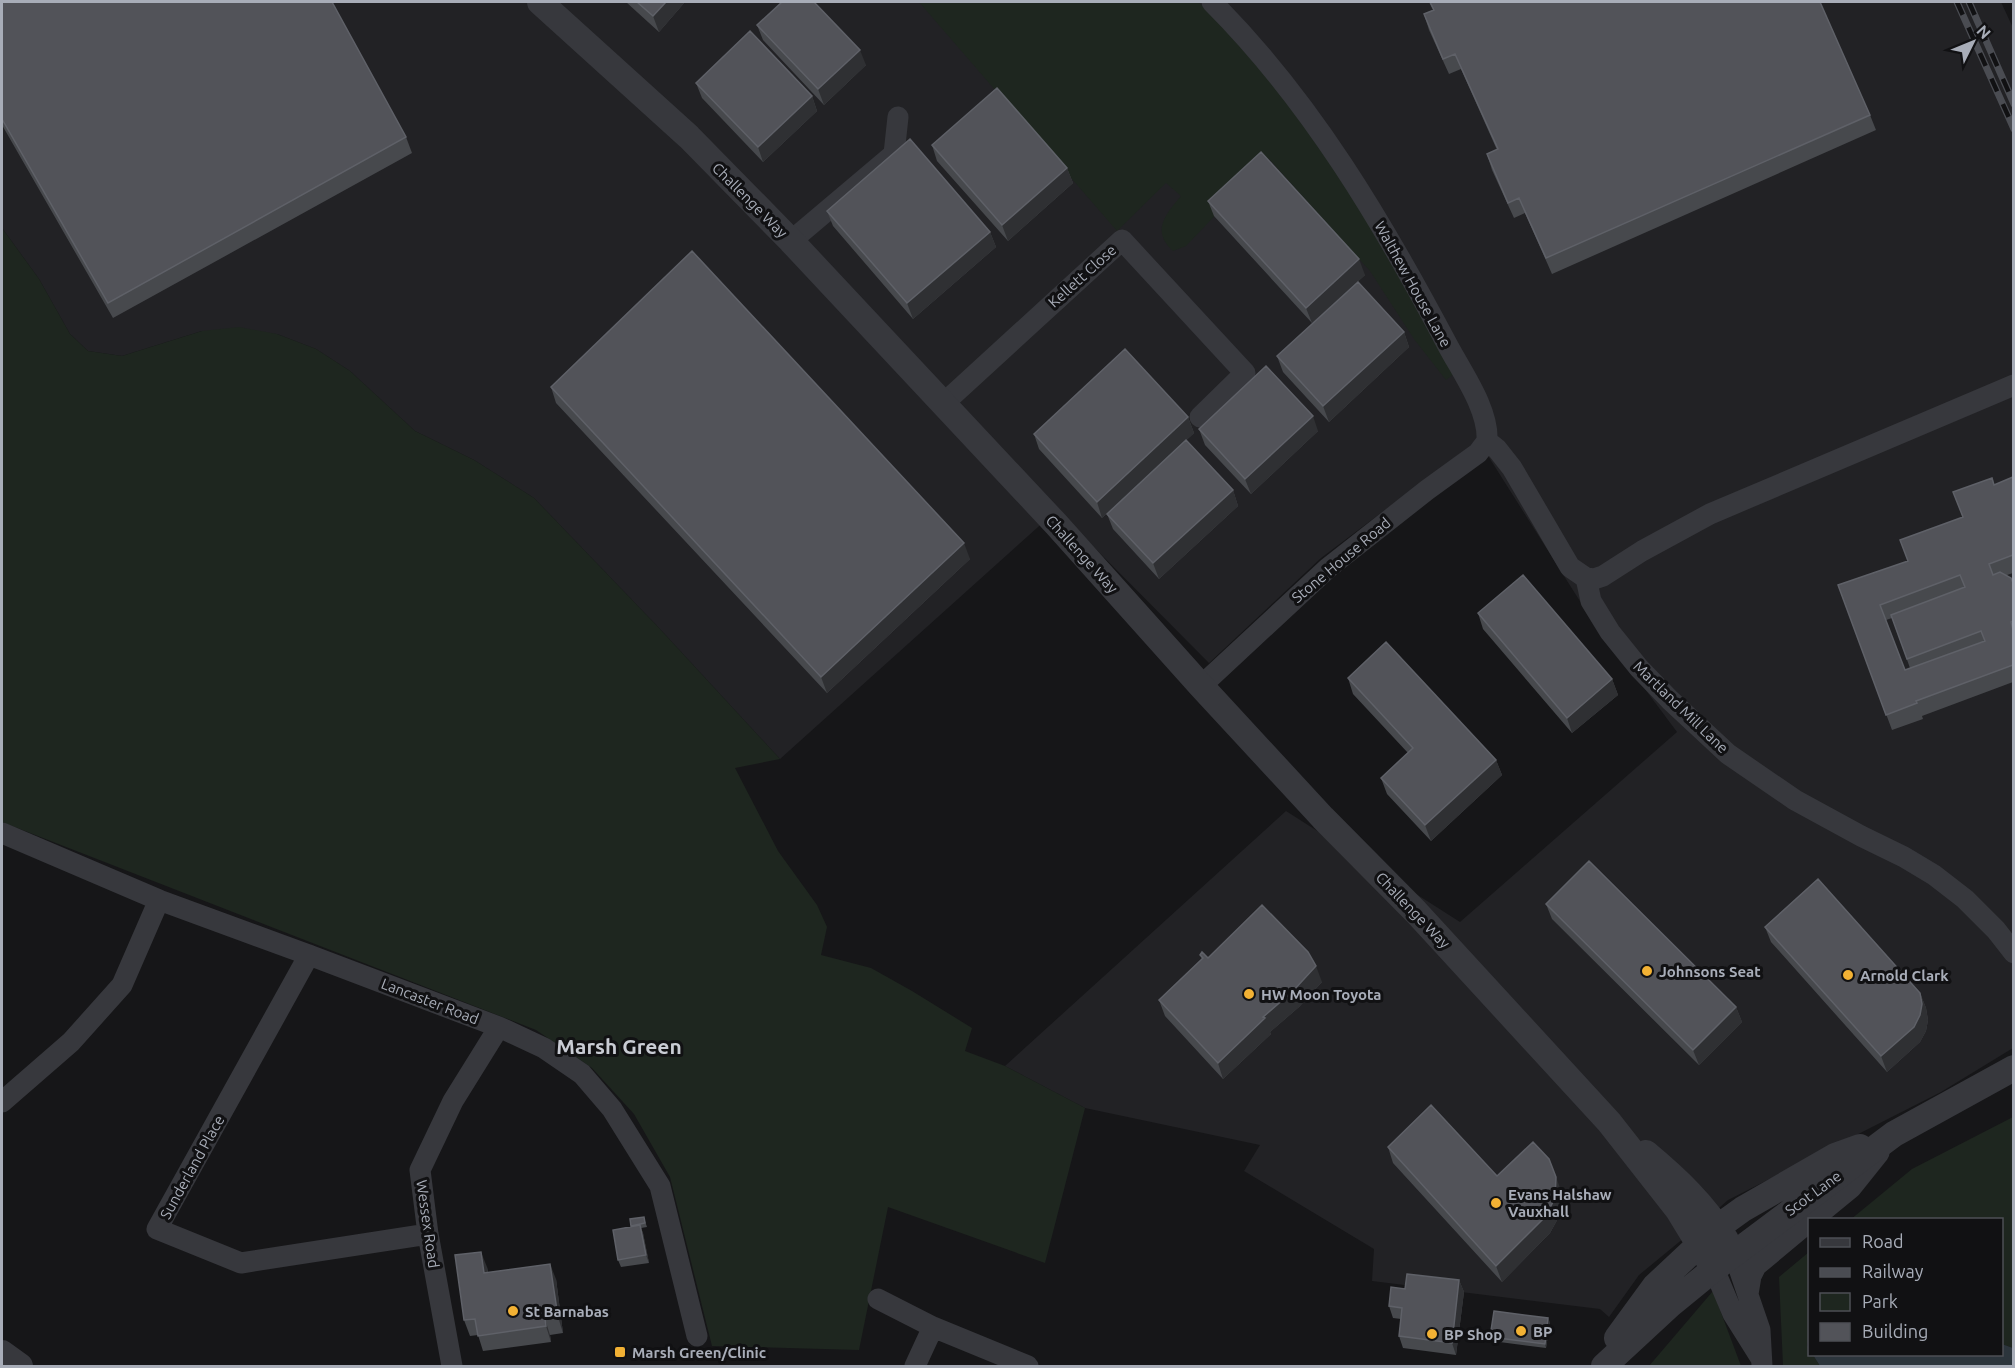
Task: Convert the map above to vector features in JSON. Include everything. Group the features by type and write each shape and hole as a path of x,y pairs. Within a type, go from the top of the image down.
{"street":[{"name":"Challenge Way","path":"540,2 689,137 1056,524 1323,818 1416,912 1609,1122 1678,1210 1698,1244"},
{"name":"Walthew House Lane","path":"1212,2 1270,64 1348,173 1414,281 1477,400 1486,420 1487,441"},
{"path":"790,241 894,154 898,117"},
{"name":"Kellett Close","path":"943,404 1122,240 1245,373 1200,417"},
{"path":"1487,441 1502,454 1512,468 1570,567 1586,578 1594,579 1710,514 2013,385"},
{"name":"Stone House Road","path":"1201,686 1328,568 1426,490 1478,453 1487,441"},
{"name":"Martland Mill Lane","path":"1586,578 1591,601 1610,632 1639,668 1728,754 1794,800 1934,875 1965,899 1996,930 2013,952"},
{"name":"Lancaster Road","path":"2,832 159,900 499,1027 544,1048 582,1074 612,1108 660,1186 697,1336"},
{"path":"2,1102 71,1042 122,986 159,900"},
{"name":"Sunderland Place","path":"309,955 157,1229 241,1263 428,1234"},
{"name":"Wessex Road","path":"452,1366 428,1234 420,1170 453,1101 499,1027"},
{"name":"Scot Lane","path":"1603,1366 1670,1305 1894,1134 2013,1068"},
{"name":"Challenge Way","path":"1609,1122 1677,1179 1694,1196 1718,1227"},
{"path":"1814,1218 1851,1188 1894,1134"},
{"name":"Scot Lane","path":"1603,1366 1609,1349 1655,1286 1718,1227 1743,1209 1835,1156 1894,1134"},
{"path":"1748,1293 1751,1275 1756,1266 1808,1223"},
{"path":"1718,1227 1733,1314 1761,1362"},
{"path":"1698,1244 1724,1262 1748,1293 1760,1330 1761,1362"},
{"path":"878,1299 933,1327 1028,1366"},
{"path":"915,1366 933,1327"},
{"path":"2,1353 20,1366"}],"shaded area":[{"path":"2,2 2001,2 2014,30 2013,1048 1941,1092 1728,1200 1639,1275 1609,1317 1600,1309 1372,1281 1374,1249 1244,1171 1260,1145 1085,1108 1005,1066 1286,811 1460,922 1677,732 1583,606 1478,440 1321,558 1209,663 1057,510 780,759 534,498 474,460 415,431 350,371 316,349 277,334 202,331 122,356 88,351 70,334 39,279 2,228"},
{"path":"2003,1344 2013,1348 2013,1366 1820,1366 1814,1356 2003,1356"}],"green space":[{"path":"919,2 1198,2 1273,81 1323,146 1454,374 1446,380 1414,339 1370,271 1269,159 1186,246 1173,251 1163,237 1163,223 1166,216 1181,196 1166,183 1117,231"},
{"path":"2,228 39,279 70,334 88,351 122,356 202,331 239,327 277,334 316,349 350,371 415,431 474,460 534,498 780,759 735,768 778,851 817,905 827,927 821,955 871,968 912,991 972,1028 965,1051 1005,1066 1085,1108 1045,1263 888,1207 859,1350 712,1346 670,1177 634,1114 592,1068 536,1030 2,822"},
{"path":"2013,1117 2013,1348 2003,1344 2003,1218 1852,1218 1912,1169"},
{"path":"1808,1253 1808,1356 1814,1356 1820,1366 1783,1366 1779,1277"},
{"path":"1713,1291 1741,1366 1649,1366"}],"building":[{"path":"2,2 332,2 406,137 108,303 2,119"},
{"path":"637,2 666,2 653,16"},
{"path":"782,2 814,2 860,50 818,89 757,25"},
{"path":"1430,2 1820,2 1870,115 1546,258 1519,198 1508,203 1487,154 1498,149 1455,54 1443,59 1424,14 1434,10"},
{"path":"750,31 812,96 758,147 696,83"},
{"path":"997,88 1067,168 1002,225 932,145"},
{"path":"910,139 990,232 907,303 827,211"},
{"path":"1261,152 1359,259 1306,308 1208,201"},
{"path":"692,251 964,543 821,677 551,387"},
{"path":"1358,282 1404,332 1323,406 1277,356"},
{"path":"1125,349 1188,417 1097,502 1034,434"},
{"path":"1266,366 1313,416 1245,479 1199,429"},
{"path":"1186,440 1233,490 1153,563 1107,514"},
{"path":"2013,477 2013,555 1989,564 1993,575 2000,572 2011,578 2013,583 2013,621 2011,622 2013,665 1916,701 1917,703 1886,715 1838,585 1908,561 1900,540 1963,517 1953,492 1992,478 1994,485","holes":["1960,575 1965,587 1891,615 1907,659 1981,631 1985,641 1905,670 1880,605"]},
{"path":"1523,575 1612,679 1567,718 1478,613"},
{"path":"1386,642 1496,760 1425,825 1381,778 1413,748 1348,678"},
{"name":"Johnsons Seat","path":"1589,861 1736,1007 1693,1050 1546,904"},
{"name":"Arnold Clark","path":"1818,879 1920,993 1922,1004 1914,1027 1881,1056 1765,927"},
{"name":"HW Moon Toyota","path":"1262,905 1308,952 1316,966 1218,1063 1159,1000 1203,958 1200,955 1202,952 1208,958"},
{"name":"Evans Halshaw Vauxhall","path":"1431,1105 1497,1176 1533,1142 1549,1159 1556,1177 1555,1198 1545,1217 1496,1266 1388,1147"},
{"path":"644,1217 645,1223 631,1226 630,1219"},
{"path":"640,1225 646,1255 618,1260 613,1230"},
{"name":"St Barnabas","path":"481,1252 484,1273 550,1264 558,1317 545,1319 546,1326 478,1336 475,1319 464,1320 455,1255"},
{"name":"BP Shop","path":"1407,1274 1459,1280 1452,1343 1399,1336 1402,1308 1389,1306 1391,1287 1405,1289"},
{"name":"BP","path":"1494,1311 1548,1318 1545,1344 1490,1337"}],"railway":[{"path":"1957,2 2014,129"},
{"path":"1969,2 2014,104"}],"place":[{"name":"Johnsons Seat","path":"1647,971"},
{"name":"Arnold Clark","path":"1848,975"},
{"name":"HW Moon Toyota","path":"1249,994"},
{"name":"Evans Halshaw Vauxhall","path":"1496,1203"},
{"name":"St Barnabas","path":"513,1311"},
{"name":"BP","path":"1521,1331"},
{"name":"BP Shop","path":"1432,1334"},
{"name":"Marsh Green/Clinic","path":"620,1352"}],"district":[{"name":"Marsh Green","path":"619,1046"}]}
